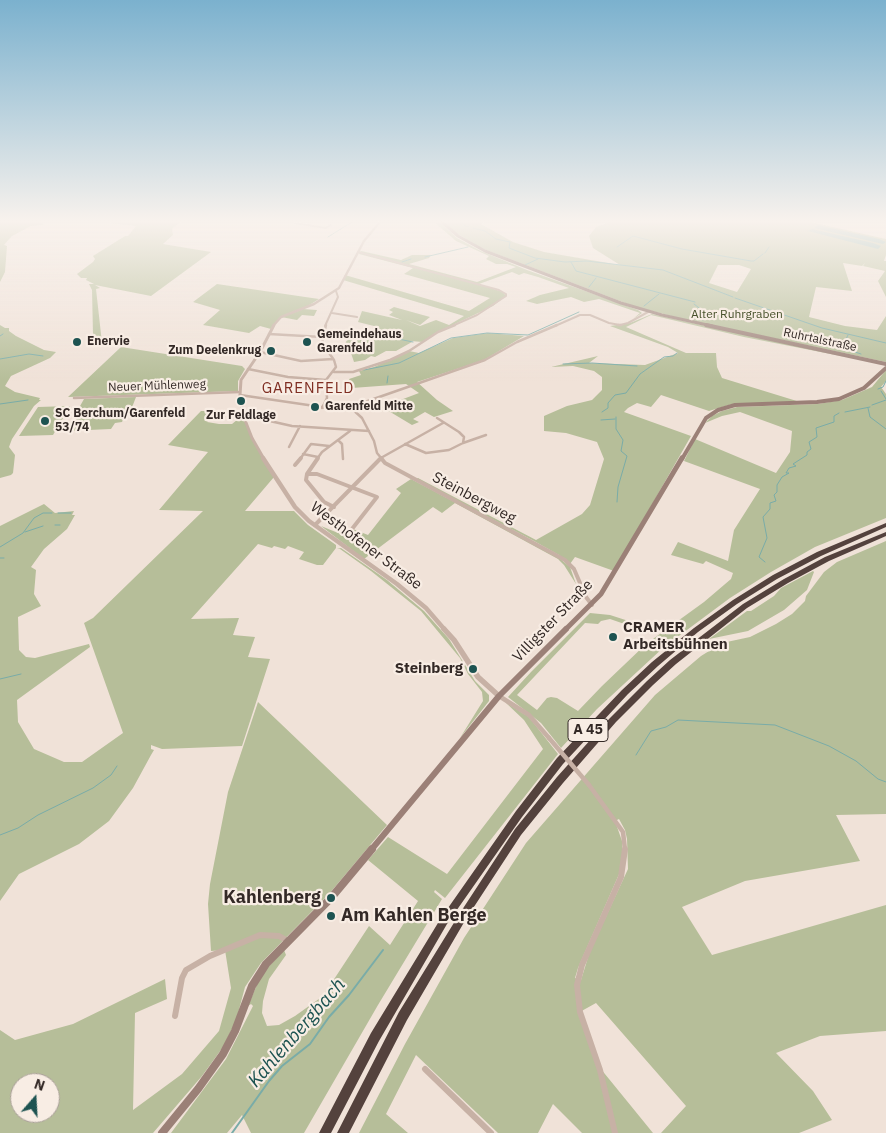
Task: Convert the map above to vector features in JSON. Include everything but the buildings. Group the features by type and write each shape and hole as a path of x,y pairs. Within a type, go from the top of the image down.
{"highway":[{"name":"A 45","path":"325,1133 375,1037 444,921 507,829 560,760 625,692 655,664 735,602 775,577 819,554 886,525"},
{"name":"A 45","path":"343,1133 403,1016 468,908 518,832 560,780 618,715 650,682 673,662 745,606 786,581 828,559 886,534"}],"main road":[{"name":"Ruhrtalstraße","path":"548,275 648,312 884,363"},
{"path":"863,359 883,370 884,363"},
{"name":"Villigster Straße","path":"162,1133 198,1090 223,1054 235,1031 246,998 258,974 346,880 499,696 592,605 624,555 698,428 708,415 725,408 740,405 832,401 860,391 883,370"}],"street":[{"path":"322,408 327,398 326,380 336,367 334,359 324,348 322,337 338,297 336,292 345,275"},
{"path":"334,372 353,372 374,367 410,351 435,334 485,310 500,301 506,294 498,290 442,275"},
{"name":"Westhofener Straße","path":"336,292 314,304 281,317 274,324 260,352 241,380 240,393 244,416 252,438 284,493 295,507 315,525 397,584 426,608 454,640 478,677 499,696"},
{"path":"240,393 339,410 485,360 517,342 580,315 590,315 609,323 620,325 628,323 648,312"},
{"path":"332,313 357,317"},
{"path":"269,334 322,337"},
{"path":"260,352 301,362 334,359"},
{"path":"248,368 278,375 326,380"},
{"name":"Neuer Mühlenweg","path":"74,398 240,393"},
{"path":"350,407 362,418 380,458"},
{"path":"244,416 300,426 340,428 350,432 369,431"},
{"path":"437,418 462,434 464,437 463,443"},
{"path":"315,525 380,458 443,423"},
{"path":"289,447 300,426"},
{"path":"334,507 324,502 318,496 306,480 307,474 318,457 329,446 350,432"},
{"path":"405,444 426,453 449,450 486,435"},
{"path":"338,440 342,444 343,459"},
{"path":"294,465 312,443 329,446"},
{"path":"303,454 318,457"},
{"name":"Steinbergweg","path":"380,458 385,463 565,560 574,569 586,597 592,605"},
{"path":"307,474 318,474 375,495 377,498 352,529"},
{"path":"499,696 529,715 550,738 589,785 623,832 625,865 622,877 582,965 577,986 580,1012 600,1070 614,1133"},
{"path":"175,1016 182,978 186,970 210,956 260,934 279,936 288,941"},
{"path":"425,1069 491,1133"}],"green space":[{"path":"78,275 180,275 151,296 95,285 100,288 96,289 102,343 97,342 93,338 96,338 93,337 96,336 93,335 92,290 89,284 94,284 86,280 87,278 81,278"},
{"path":"345,275 469,311 490,298 407,275 450,275 477,282 496,275 504,275 479,284 503,292 506,296 493,306 438,332 423,342 410,341 412,342 396,351 386,351 375,357 371,356 365,360 354,362 350,350 343,348 348,338 367,340 378,327 358,322 362,311 402,320 389,315 393,312 389,310 394,307 430,317 420,325 406,320 420,326 436,320 449,325 464,316 343,280"},
{"path":"531,275 541,275 642,313 633,319 640,313 599,299 584,302 571,297 537,304 526,301 540,295 569,288"},
{"path":"551,275 713,275 709,283 737,292 747,275 847,275 852,291 816,287 809,317 845,326 877,330 886,316 886,362 683,319 633,306"},
{"path":"882,275 886,275 886,297 878,281"},
{"path":"217,284 319,299 303,309 317,310 314,316 302,315 297,320 281,317 271,329 260,326 249,333 203,325 220,310 193,302"},
{"path":"652,314 846,357 744,337 651,315 626,327 686,353 716,353 717,367 722,378 800,402 732,404 709,411 661,395 651,407 637,403 628,408 624,412 691,436 614,571 575,557 570,564 559,555 534,541 416,479 418,478 536,540 582,514 590,505 604,459 597,442 566,433 544,431 544,416 567,406 592,400 602,390 602,377 594,371 573,366 551,367 598,356 589,363 645,365 678,353 668,347 610,326 630,323"},
{"path":"0,325 9,328 9,331 16,336 44,350 56,352 50,358 11,376 5,386 15,392 40,398 39,400 41,400 34,406 12,439 9,447 15,455 13,473 0,478"},
{"path":"488,333 524,336 484,360 417,382 453,411 434,417 425,412 413,419 419,422 412,425 382,407 419,393 406,384 352,388 349,379 361,375 359,371 374,367 409,351 419,353 453,338"},
{"path":"121,347 242,366 245,369 238,381 238,391 68,397"},
{"path":"886,370 886,381 881,387 886,394 886,518 815,547 730,598 664,647 597,709 561,748 541,723 508,697 590,613 610,615 641,625 639,629 610,619 601,621 598,624 585,623 517,695 537,710 547,698 551,697 557,698 578,711 646,644 704,602 731,579 733,573 706,561 703,564 671,555 678,542 728,561 734,530 760,489 684,461 695,439 776,473 790,452 792,431 740,412 722,416 705,423 712,416 737,407 818,404 842,400 872,387"},
{"path":"136,397 131,410 127,411 122,422 115,423 111,429 66,431 84,399"},
{"name":"SC Berchum/Garenfeld 53/74","path":"70,406 53,435 19,436 38,407"},
{"path":"201,411 217,411 207,422 219,424 232,424 243,415 247,427 274,477 245,511 294,511 308,525 336,545 336,548 323,565 317,565 299,559 304,552 288,546 285,549 258,544 191,619 239,618 233,635 255,637 248,657 270,659 242,746 162,749 151,745 151,749 154,750 133,788 109,821 79,844 19,874 0,901 0,526 44,504 55,513 74,511 72,515 75,515 67,529 44,549 31,567 36,570 34,594 41,606 18,617 19,650 26,657 35,658 89,644 90,647 17,700 18,722 34,749 64,762 82,762 123,733 84,623 93,618 203,511 159,510 208,452 168,445"},
{"path":"411,479 558,557 570,567 576,584 558,559 455,503 442,513 433,507 364,559 321,526 343,535 349,534 353,529 368,535 401,493 396,489"},
{"path":"886,541 886,814 836,815 860,861 745,881 682,907 712,955 886,905 886,1031 820,1036 776,1053 813,1091 832,1120 799,1133 661,1133 686,1106 596,1003 578,1013 596,1063 653,1133 582,1133 553,1104 538,1133 498,1133 416,1055 386,1114 408,1133 359,1133 405,1044 464,938 526,843 655,695 701,656 722,643 750,637 792,614 805,601 806,596 824,572 837,562","holes":["619,819 625,830 628,869 590,951 581,980 575,978 578,968 623,865 622,841 615,821"]},
{"path":"341,548 387,580 424,611 449,639 475,681 489,695 489,701 460,738 483,701 482,692 468,674 460,658 421,611 371,571 340,549 337,549"},
{"path":"813,571 807,590 784,610 748,631 709,639 747,611 751,611 774,596 781,588"},
{"path":"258,702 387,825 329,894 261,963 245,987 236,1021 223,1047 202,1076 153,1133 0,1133 0,1030 15,1040 73,1024 165,979 167,999 135,1013 133,1110 182,1074 219,1031 231,988 225,950 211,951 208,904 210,884 228,792"},
{"path":"505,702 529,717 558,754 445,898 435,890 434,892 442,899 304,1133 251,1133 242,1115 227,1133 171,1133 226,1059 253,1006 251,1004 248,1006 261,975 284,950 286,955 269,979 263,1001 262,1013 267,1026 279,1025 323,996 369,926 390,945 418,901 368,860 388,837 447,874 543,749 524,720"}],"waterway":[{"path":"591,275 695,302"},
{"name":"Alter Ruhrgraben","path":"676,275 733,297"},
{"path":"589,287 596,278"},
{"path":"644,306 659,294"},
{"name":"Alter Ruhrgraben","path":"735,298 822,328 886,343"},
{"path":"694,304 703,311 703,320"},
{"path":"364,370 399,363 451,338 487,333 528,335 579,312"},
{"path":"374,334 413,342"},
{"path":"848,335 846,339 854,345 855,352 861,354"},
{"path":"602,412 608,408 608,403 615,395 626,393 640,374 664,357 673,356 677,353"},
{"path":"0,359 29,354 43,356"},
{"path":"563,364 592,363 637,366"},
{"path":"387,383 388,376"},
{"path":"878,389 883,387 886,381"},
{"path":"881,391 886,399"},
{"path":"0,404 28,400"},
{"path":"872,405 886,400"},
{"path":"845,412 870,407"},
{"path":"868,408 870,417 886,429"},
{"path":"765,562 759,557 767,538 763,517 770,509 770,503 776,501 774,495 777,492 777,485 782,477 789,473 786,473 789,468 796,466 793,464 807,455 807,452 811,449 809,442 817,437 816,428 834,422 834,416 839,413"},
{"path":"616,417 616,429 623,440 621,451 627,456 618,487 617,502"},
{"path":"601,420 615,419"},
{"path":"0,547 23,533 34,518 43,513 52,513"},
{"path":"58,513 71,513"},
{"path":"55,525 60,525"},
{"path":"25,532 43,526"},
{"path":"0,679 21,674"},
{"name":"Kahlenbergbach","path":"636,755 651,731 666,727 678,720 775,725 829,746 856,761 878,779 886,782"},
{"path":"0,835 18,828 38,815 93,788 111,775 117,766"},
{"name":"Kahlenbergbach","path":"232,1133 269,1081 282,1066 310,1044 329,1017 349,995 383,950"}],"place":[{"name":"Enervie","path":"77,342"},
{"name":"Gemeindehaus Garenfeld","path":"307,342"},
{"name":"Zum Deelenkrug","path":"271,351"},
{"name":"Zur Feldlage","path":"241,401"},
{"name":"Garenfeld Mitte","path":"315,407"},
{"name":"SC Berchum/Garenfeld 53/74","path":"45,421"},
{"name":"CRAMER Arbeitsbühnen","path":"613,637"},
{"name":"Steinberg","path":"473,669"},
{"name":"Kahlenberg","path":"331,898"},
{"name":"Am Kahlen Berge","path":"331,916"}],"district":[{"name":"GARENFELD","path":"308,389"}]}
